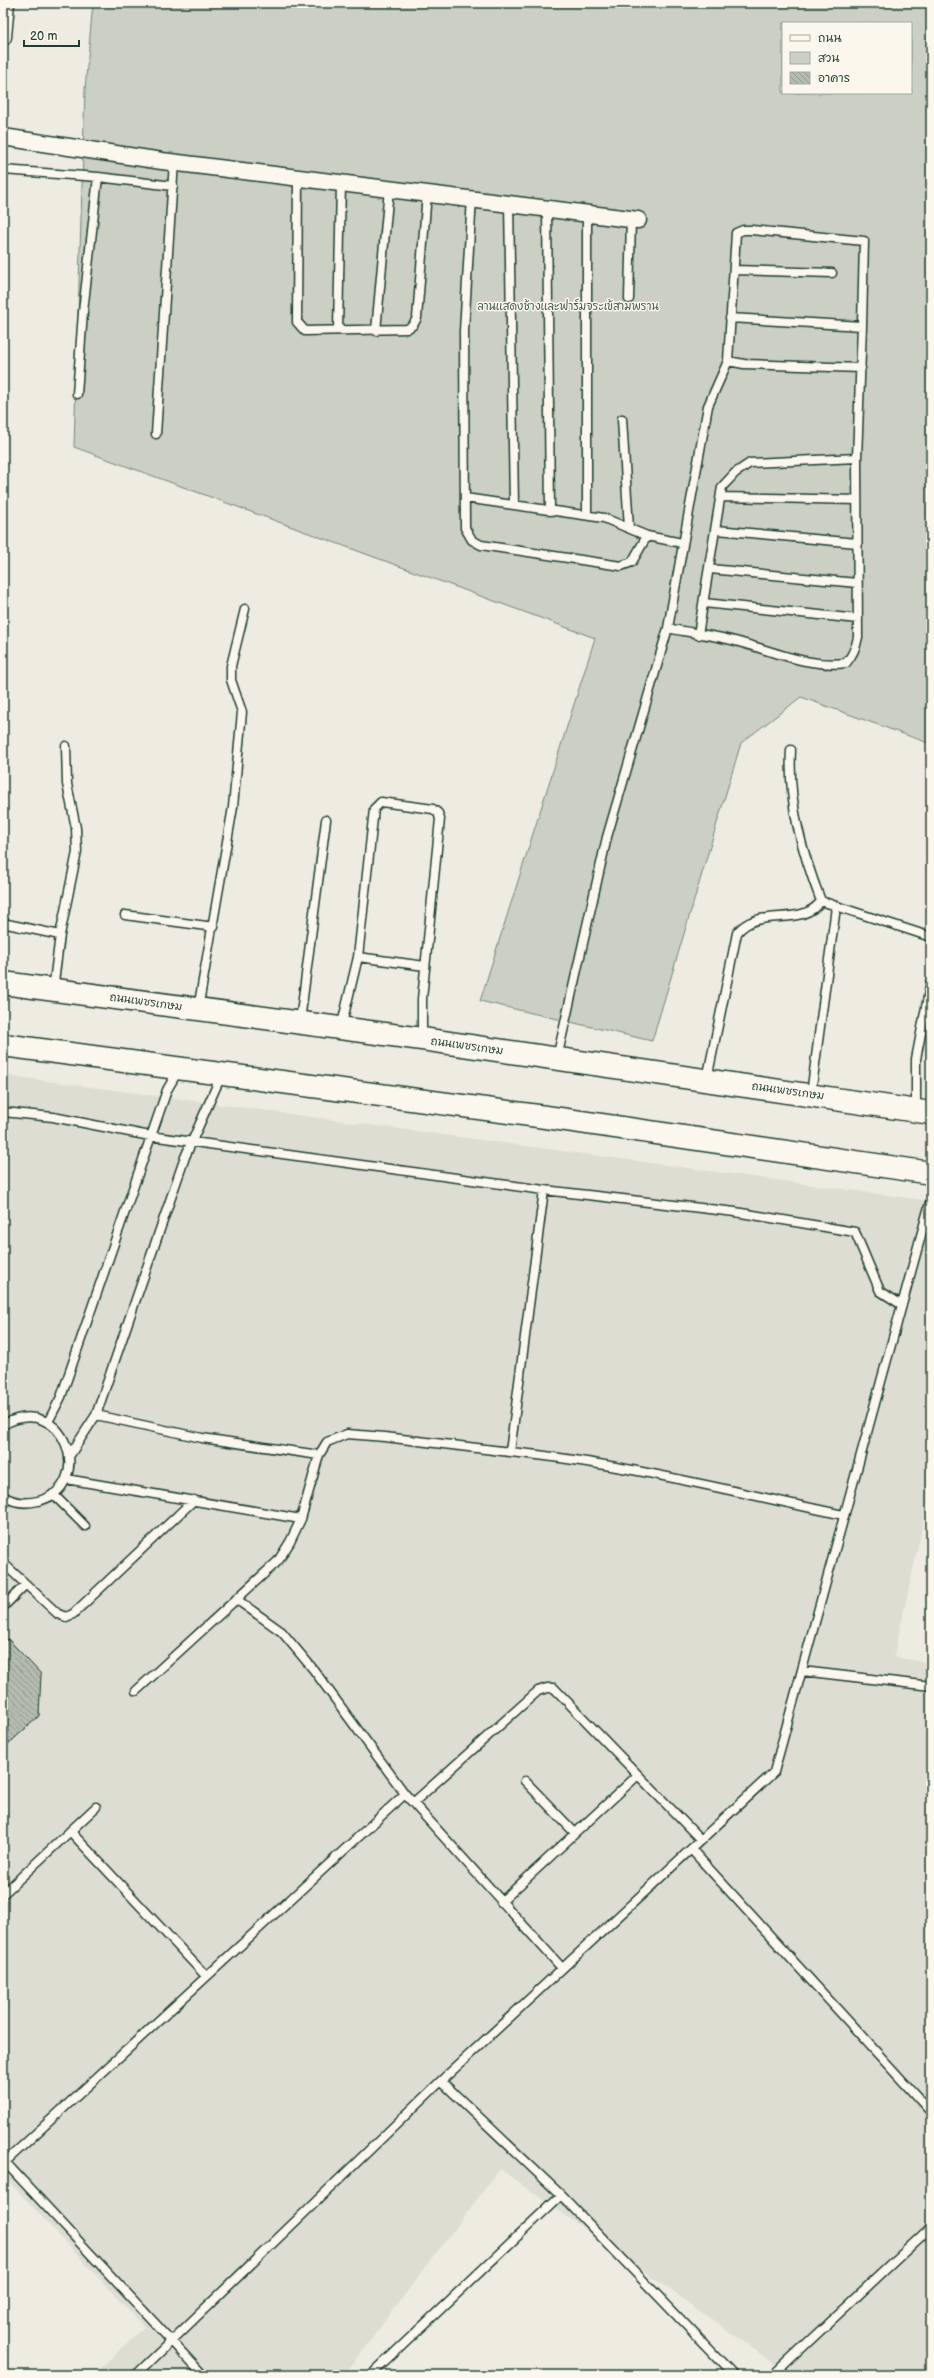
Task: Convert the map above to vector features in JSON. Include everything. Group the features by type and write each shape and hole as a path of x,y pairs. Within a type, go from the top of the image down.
{"main road":[{"name":"ถนนเพชรเกษม","path":"3,983 422,1039 923,1112"},
{"path":"3,1045 180,1067 561,1119 931,1173"}],"street":[{"path":"3,37 6,3"},
{"path":"3,137 174,162 635,219"}],"lane":[{"path":"156,434 174,162"},
{"path":"3,170 173,186"},
{"path":"298,177 298,322 305,331 376,331 407,329 413,325 417,318 427,193"},
{"path":"77,394 83,312 98,178"},
{"path":"338,330 342,183"},
{"path":"376,331 389,189"},
{"path":"472,198 464,331 465,528 472,540 481,545 621,566 632,562 647,536"},
{"path":"509,203 514,505"},
{"path":"547,208 550,512"},
{"path":"587,213 587,515"},
{"path":"629,299 635,219"},
{"path":"557,1059 607,837 668,628 682,543 708,406 728,361 736,234 743,230 864,241 857,458 858,637 852,656 846,663 833,664 797,660 736,641 698,635 668,628"},
{"path":"734,270 832,273"},
{"path":"730,318 862,326"},
{"path":"728,361 744,364 861,368"},
{"path":"622,419 629,528"},
{"path":"698,635 722,497 722,487 735,473 750,463 857,458"},
{"path":"722,497 857,500"},
{"path":"465,498 550,512 604,518 647,536 682,543"},
{"path":"716,530 857,543"},
{"path":"710,569 857,583"},
{"path":"704,603 858,619"},
{"path":"198,1010 214,927 233,807 242,712 231,680 231,666 245,609"},
{"path":"53,990 60,935 77,852 76,828 67,784 66,746"},
{"path":"791,750 790,769 796,825 803,852 821,901"},
{"path":"340,1028 358,957 374,809 382,802 432,809 438,813 440,819 425,966 422,1039"},
{"path":"300,1023 326,820"},
{"path":"821,901 931,937"},
{"path":"707,1080 737,933 744,924 754,920 809,913 821,901"},
{"path":"810,1095 836,906"},
{"path":"125,915 214,927"},
{"path":"7,924 60,935"},
{"path":"358,957 425,966"},
{"path":"923,1112 916,1059 931,981"},
{"path":"48,1422 61,1396 166,1090 180,1067"},
{"path":"70,1455 96,1416 185,1157 222,1073"},
{"path":"3,1112 53,1117 150,1136 193,1140 544,1190 735,1212 855,1232 880,1291 902,1305"},
{"path":"510,1452 544,1190"},
{"path":"136,2375 172,2342 441,2081 774,1772 931,1199"},
{"path":"3,1416 15,1418 32,1417 48,1422 63,1436 70,1455 66,1478 53,1494 43,1500 31,1503 20,1503 3,1496"},
{"path":"96,1416 202,1438 319,1455"},
{"path":"3,1424 15,1418"},
{"path":"136,1691 278,1561 290,1542 301,1519 319,1455 327,1442 347,1434 385,1436 510,1452 555,1456 648,1473 844,1515"},
{"path":"66,1478 301,1519"},
{"path":"53,1494 85,1526"},
{"path":"3,1563 58,1614 66,1617 73,1614 194,1500"},
{"path":"3,1607 25,1585"},
{"path":"236,1599 282,1632 313,1670 405,1794 500,1902 562,1968"},
{"path":"802,1671 931,1686"},
{"path":"413,1803 538,1690 554,1688 700,1840"},
{"path":"500,1902 638,1775"},
{"path":"525,1781 575,1833"},
{"path":"203,2375 4,2161 405,1794"},
{"path":"3,1894 96,1807"},
{"path":"70,1831 206,1976"},
{"path":"691,1849 931,2112"},
{"path":"441,2081 561,2195 734,2375"},
{"path":"371,2375 561,2195"},
{"path":"773,2375 931,2227"}],"shaded area":[{"path":"3,1075 931,1201 931,1486 894,1657 931,1663 931,2375 790,2375 500,2169 344,2375 93,2375 144,2327 3,2175"}],"green space":[{"name":"ลานแสดงช้างและฟาร์มจระเข้สามพราน","path":"93,3 931,3 931,744 801,697 741,743 652,1041 480,1001 595,638 74,447 85,89"}],"building":[{"path":"8,1639 41,1674 39,1716 3,1749 3,1643"}]}
